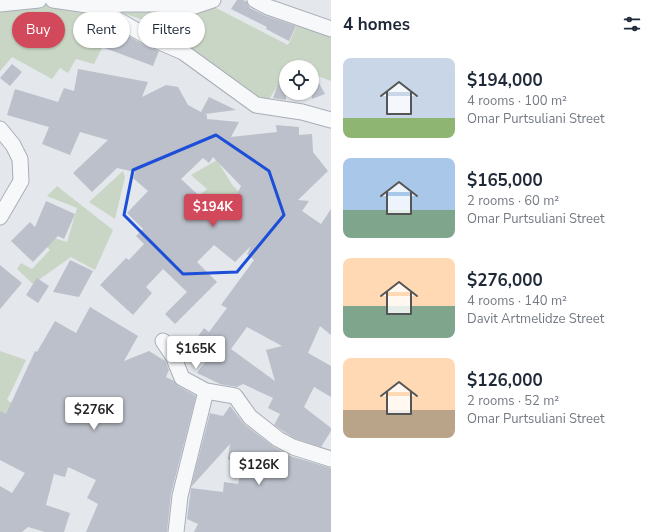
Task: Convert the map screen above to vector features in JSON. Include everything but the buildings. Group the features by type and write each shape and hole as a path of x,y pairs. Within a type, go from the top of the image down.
{"street":[{"path":"0,4 39,0"},
{"path":"53,0 94,6 155,4 192,7 213,0"},
{"path":"255,0 268,7 331,29"},
{"path":"94,6 146,36 183,52 256,105 302,112 331,120"},
{"path":"0,129 13,145 20,159 21,181 0,218"},
{"path":"163,341 173,356 182,378 206,391 235,396 250,417 278,438 293,447 331,459"},
{"path":"176,532 180,496 206,391"}],"highlighted area":[{"path":"216,135 269,171 284,215 237,272 183,274 124,215 133,170"}],"green space":[{"path":"51,3 85,12 73,12 73,48 102,48 94,64 76,59 68,73 60,68 52,79 12,57 0,71 0,7"},
{"path":"212,6 288,45 299,21 331,31 331,81 319,77 319,60 279,60 279,84 264,107 256,95 190,48 205,48 205,12 138,12 138,18 130,16 130,12 119,12 103,7"},
{"path":"217,160 233,186 255,207 245,218 232,204 220,217 199,196 207,189 191,175"},
{"path":"123,171 125,177 115,219 89,202"},
{"path":"57,186 113,230 95,270 71,257 33,284 17,269 21,263 32,269 50,250 41,241 44,235 67,242 77,208 47,196"},
{"path":"0,351 26,360 7,400 23,410 0,439"}]}
